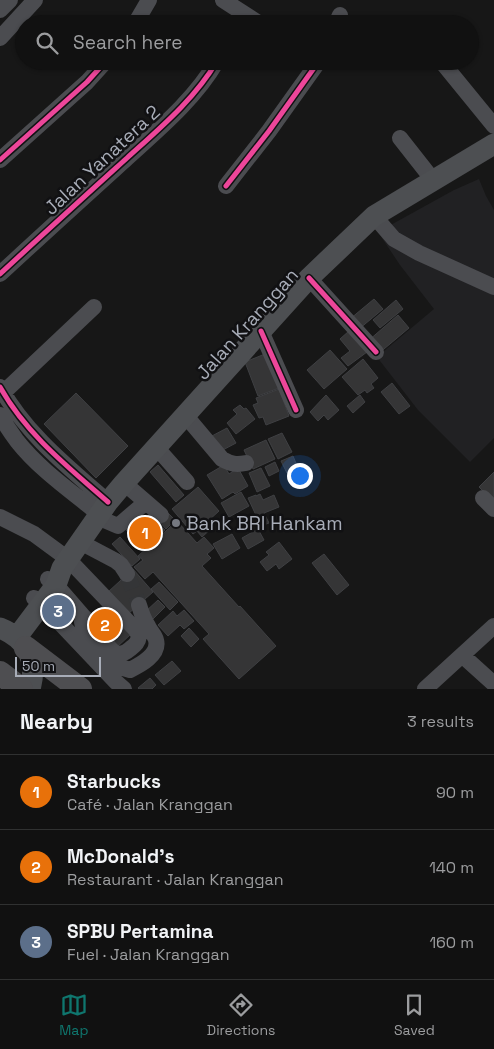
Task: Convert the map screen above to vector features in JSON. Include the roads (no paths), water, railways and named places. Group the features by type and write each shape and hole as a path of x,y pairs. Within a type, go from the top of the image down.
{"highway":[{"path":"10,632 80,689"},
{"path":"0,673 21,689"}],"main road":[{"name":"Jalan Kranggan","path":"33,605 59,573 124,483 309,278 374,216 494,141"},
{"path":"30,689 32,664 10,632 8,617 33,605"}],"street":[{"path":"0,10 10,0"},
{"path":"21,15 34,0"},
{"path":"140,15 149,0"},
{"path":"223,0 245,13"},
{"path":"0,38 15,21"},
{"path":"0,160 98,70"},
{"name":"Jalan Yanatera 2","path":"0,274 168,120 196,91 212,70"},
{"path":"226,186 269,131 312,70"},
{"path":"447,70 494,141"},
{"path":"400,138 433,180"},
{"path":"374,216 394,238 419,253 494,287"},
{"path":"309,278 376,352"},
{"path":"94,307 2,390 23,422 53,453 102,511 118,526 146,502"},
{"path":"261,330 296,410"},
{"path":"0,415 18,442 55,479 102,511"},
{"path":"185,415 222,459 236,465 246,463"},
{"path":"156,447 187,482"},
{"path":"41,465 53,453"},
{"path":"124,483 161,515"},
{"path":"0,517 34,534 87,621 82,622 84,630 118,666 130,670 142,664 153,653 156,645 156,639 146,624 139,604"},
{"path":"80,542 121,565 127,574"},
{"path":"59,573 136,630 139,636 137,643 121,655 117,655 101,637"},
{"path":"33,605 124,689"},
{"path":"425,689 494,626"},
{"path":"463,656 494,684"}],"tunnel":[{"path":"127,574 139,605"}],"place":[{"name":"Bank BRI Hankam","path":"176,523"},
{"name":"Starbucks","path":"145,533"},
{"name":"SPBU Pertamina","path":"58,611"},
{"name":"McDonald's","path":"105,625"}]}
